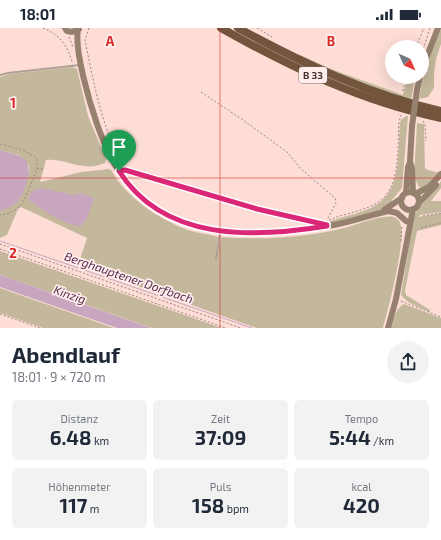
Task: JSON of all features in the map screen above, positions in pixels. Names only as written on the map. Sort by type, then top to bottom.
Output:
[{"type":"highway","name":"B 33","points":[[221,28],[280,60],[342,87],[372,98],[441,118]]},
{"type":"highway","name":"B 33","points":[[238,28],[269,45],[335,76],[392,97],[441,111]]},
{"type":"street","points":[[429,51],[438,28]]},
{"type":"street","points":[[79,29],[68,32],[76,48],[98,127],[114,163],[125,180],[145,201],[163,212],[186,223],[220,231],[240,233],[286,232],[329,226],[405,208],[413,209]]},
{"type":"street","points":[[76,48],[79,29]]},
{"type":"street","points":[[407,237],[405,208],[402,203],[410,162],[412,126],[418,84]]},
{"type":"street","points":[[410,162],[412,168],[414,193],[418,198],[419,203]]},
{"type":"street","points":[[379,213],[404,196],[425,189],[441,174]]},
{"type":"street","points":[[388,328],[396,299],[413,209],[430,192],[441,178]]},
{"type":"street","points":[[412,183],[419,189],[425,189]]},
{"type":"street","points":[[389,211],[397,213],[406,221]]},
{"type":"lane","points":[[0,75],[81,65]]},
{"type":"lane","points":[[216,259],[220,231]]},
{"type":"path","points":[[43,28],[49,30],[59,38],[69,52],[74,66]]},
{"type":"path","points":[[89,28],[86,40],[102,119],[110,141],[125,170],[257,209],[318,223]]},
{"type":"path","points":[[257,28],[272,37]]},
{"type":"path","points":[[419,40],[424,28]]},
{"type":"path","points":[[426,40],[430,28]]},
{"type":"path","points":[[68,32],[76,48]]},
{"type":"path","points":[[403,91],[404,84]]},
{"type":"path","points":[[201,92],[244,120],[287,152],[301,169],[335,198],[336,203],[326,223],[330,220],[373,205],[380,201],[390,191],[394,177],[399,122],[402,114]]},
{"type":"path","points":[[423,120],[425,124],[426,141]]},
{"type":"path","points":[[0,144],[16,148],[34,156],[37,159],[37,168],[22,203],[19,207],[7,214],[0,215]]},
{"type":"path","points":[[37,168],[45,169]]},
{"type":"path","points":[[423,216],[441,212]]},
{"type":"path","points":[[421,228],[441,223]]},
{"type":"path","points":[[0,244],[241,328]]},
{"type":"path","points":[[0,249],[226,328]]},
{"type":"path","points":[[396,299],[441,317]]},
{"type":"path","points":[[0,314],[40,328]]},
{"type":"shaded area","points":[[441,29],[441,44],[436,59],[434,73],[434,88],[428,97],[419,99],[422,84],[429,84],[429,57]]},
{"type":"shaded area","points":[[300,55],[331,69],[403,95],[406,84],[414,84],[411,101],[362,84],[299,58]]},
{"type":"shaded area","points":[[72,67],[77,69],[88,116],[106,159],[105,163],[97,166],[81,166],[60,161],[46,160],[40,182],[81,172],[109,169],[135,199],[165,220],[188,230],[218,237],[216,252],[218,251],[221,237],[266,238],[296,236],[346,228],[382,217],[395,217],[400,223],[401,243],[396,274],[383,328],[257,328],[78,265],[87,238],[21,207],[18,209],[7,235],[0,238],[0,211],[11,204],[20,193],[27,179],[29,166],[18,155],[0,150],[0,77],[10,74]]},
{"type":"shaded area","points":[[406,116],[408,116],[402,188],[392,200],[393,203],[375,212],[331,224],[329,223],[330,221],[371,208],[385,198],[395,179],[400,123]]},
{"type":"shaded area","points":[[417,123],[424,124],[425,168],[440,173],[432,182],[422,188],[419,187],[414,177]]},
{"type":"shaded area","points":[[0,150],[18,155],[24,159],[29,170],[27,182],[20,199],[7,209],[0,211]]},
{"type":"shaded area","points":[[441,181],[441,188],[431,201],[441,201],[441,212],[420,215],[419,217],[441,213],[441,225],[417,231],[405,290],[406,295],[430,310],[430,312],[410,303],[401,295],[414,215]]},
{"type":"shaded area","points":[[41,188],[74,195],[81,193],[94,198],[87,218],[81,226],[61,220],[46,212],[28,199],[32,191]]},
{"type":"shaded area","points":[[0,251],[222,328],[152,328],[0,275]]},
{"type":"shaded area","points":[[0,275],[151,328],[117,328],[0,287]]},
{"type":"shaded area","points":[[0,288],[114,328],[43,328],[0,313]]},
{"type":"shaded area","points":[[404,304],[441,318],[441,328],[391,328],[397,311]]},
{"type":"waterway","name":"Berghauptener Dorfbach","points":[[0,241],[252,328]]},
{"type":"route","points":[[125,170],[206,195],[292,218],[313,221],[327,226],[286,232],[240,233],[220,231],[186,223],[150,205],[130,185],[119,171],[125,170]]},
{"type":"water label","name":"Kinzig","points":[[70,294]]}]
